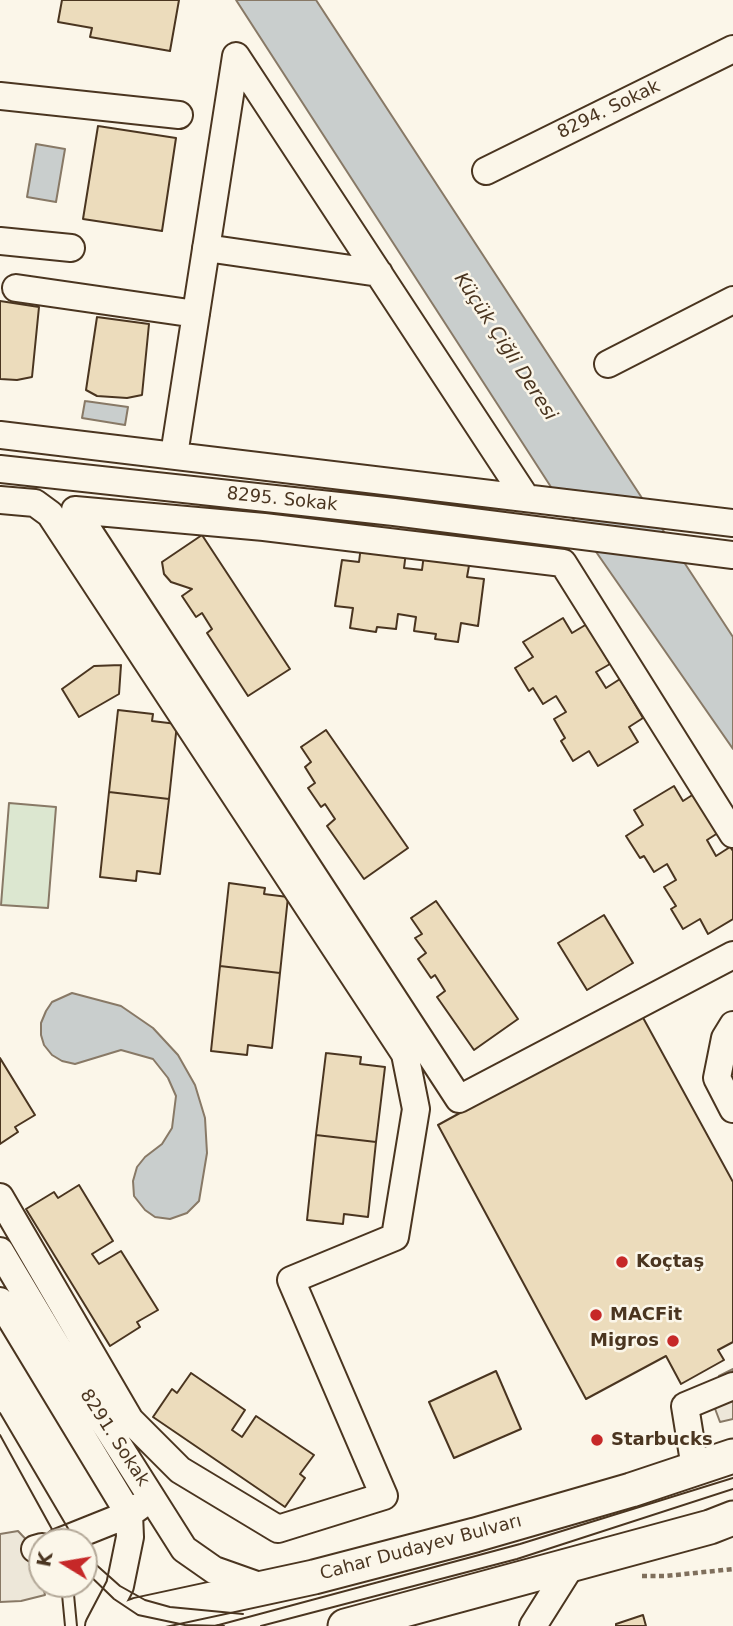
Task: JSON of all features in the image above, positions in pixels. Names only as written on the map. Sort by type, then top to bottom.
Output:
[{"type":"main road","name":"Cahar Dudayev Bulvarı","points":[[106,1626],[138,1615],[314,1577],[475,1535],[631,1490],[733,1456]]},
{"type":"main road","points":[[345,1626],[710,1527],[733,1518]]},
{"type":"street","name":"8294. Sokak","points":[[486,171],[733,49]]},
{"type":"street","points":[[174,456],[236,55],[379,273],[535,499]]},
{"type":"street","points":[[0,96],[179,115]]},
{"type":"street","points":[[0,241],[71,248]]},
{"type":"street","points":[[206,248],[379,273]]},
{"type":"street","points":[[16,288],[196,314]]},
{"type":"street","points":[[608,364],[733,300]]},
{"type":"street","name":"8295. Sokak","points":[[0,435],[733,523]]},
{"type":"street","name":"8295. Sokak","points":[[0,469],[289,500],[733,555]]},
{"type":"street","points":[[247,496],[264,527]]},
{"type":"street","points":[[0,500],[35,503],[50,514],[405,1054],[416,1109],[395,1237],[291,1280],[384,1496],[278,1529],[180,1470],[130,1420],[0,1197]]},
{"type":"street","points":[[264,527],[289,500]]},
{"type":"street","points":[[733,834],[563,563],[264,527],[75,510],[458,1099],[733,955]]},
{"type":"street","points":[[733,1025],[725,1038],[717,1078],[733,1109]]},
{"type":"street","name":"8291. Sokak","points":[[0,1251],[74,1375],[184,1549],[214,1570],[262,1587]]},
{"type":"street","name":"8291. Sokak","points":[[0,1301],[129,1514],[130,1537],[120,1586],[99,1626]]},
{"type":"street","points":[[695,1468],[685,1406],[733,1386]]},
{"type":"street","points":[[92,1528],[129,1514],[152,1497],[180,1470]]},
{"type":"street","points":[[533,1626],[572,1564]]},
{"type":"path","points":[[639,1576],[733,1569]]},
{"type":"green space","points":[[9,803],[56,807],[48,908],[1,905]]},
{"type":"shaded area","points":[[733,1369],[733,1419],[720,1422],[708,1390],[722,1382],[719,1376]]},
{"type":"shaded area","points":[[18,1531],[28,1542],[28,1598],[33,1598],[0,1602],[0,1534]]},
{"type":"water","name":"Küçük Çiğli Deresi","points":[[236,0],[316,0],[733,637],[733,749],[551,487]]},
{"type":"water","points":[[36,144],[65,149],[56,202],[27,197]]},
{"type":"water","points":[[85,401],[128,407],[125,425],[82,418]]},
{"type":"water","points":[[72,993],[121,1006],[153,1028],[178,1055],[195,1085],[205,1118],[207,1153],[199,1201],[187,1213],[170,1219],[155,1217],[145,1210],[134,1196],[133,1181],[137,1167],[162,1144],[172,1128],[176,1096],[168,1078],[153,1059],[121,1050],[75,1064],[52,1055],[44,1045],[41,1023],[46,1011],[52,1002]]},
{"type":"building","points":[[62,0],[179,0],[170,51],[90,37],[92,28],[58,22]]},
{"type":"building","points":[[98,126],[176,138],[162,231],[83,219]]},
{"type":"building","points":[[0,301],[39,307],[32,377],[0,379]]},
{"type":"building","points":[[97,317],[149,324],[142,395],[127,398],[97,396],[86,390]]},
{"type":"building","points":[[202,535],[290,669],[248,696],[207,633],[212,629],[202,613],[196,617],[182,596],[192,589],[171,582],[164,574],[162,562]]},
{"type":"building","points":[[361,546],[406,552],[404,568],[422,570],[424,554],[470,560],[467,577],[484,579],[478,626],[461,623],[458,642],[435,639],[436,634],[414,631],[416,617],[398,614],[396,629],[377,627],[376,632],[350,628],[353,608],[335,606],[342,560],[359,562]]},
{"type":"building","points":[[563,618],[572,633],[587,624],[610,664],[596,672],[606,688],[620,679],[643,718],[629,727],[638,742],[598,766],[589,751],[573,761],[561,741],[565,738],[554,719],[566,712],[556,696],[543,704],[533,688],[529,691],[515,668],[533,657],[523,642]]},
{"type":"building","points":[[121,665],[119,694],[79,717],[62,689],[94,666]]},
{"type":"building","points":[[118,710],[153,714],[152,721],[177,724],[169,799],[109,792]]},
{"type":"building","points":[[326,730],[408,848],[364,879],[327,826],[335,819],[325,804],[321,807],[308,788],[315,783],[305,767],[311,762],[301,747]]},
{"type":"building","points":[[674,786],[683,801],[697,792],[721,831],[707,840],[716,856],[730,847],[733,851],[733,919],[708,934],[700,919],[683,929],[671,909],[676,906],[664,887],[676,880],[667,864],[654,872],[644,856],[640,858],[626,836],[643,825],[634,810]]},
{"type":"building","points":[[109,792],[169,799],[160,874],[137,871],[136,881],[100,877]]},
{"type":"building","points":[[229,883],[265,888],[264,894],[288,897],[280,973],[220,966]]},
{"type":"building","points":[[436,901],[518,1019],[474,1050],[437,997],[445,991],[435,975],[431,978],[418,959],[426,953],[415,938],[422,934],[411,918]]},
{"type":"building","points":[[604,915],[633,963],[587,990],[558,943]]},
{"type":"building","points":[[220,966],[280,973],[272,1048],[248,1045],[247,1055],[211,1051]]},
{"type":"building","name":"Koçtaş","points":[[641,1014],[733,1182],[733,1342],[718,1350],[724,1360],[681,1384],[666,1356],[586,1399],[438,1125]]},
{"type":"building","points":[[326,1053],[361,1057],[360,1064],[385,1067],[376,1142],[316,1135]]},
{"type":"building","points":[[0,1058],[35,1115],[15,1127],[18,1132],[0,1144]]},
{"type":"building","points":[[316,1135],[376,1142],[368,1217],[344,1214],[343,1224],[307,1220]]},
{"type":"building","points":[[79,1185],[113,1241],[92,1254],[99,1264],[121,1251],[158,1310],[137,1322],[140,1327],[110,1346],[26,1209],[54,1192],[58,1198]]},
{"type":"building","points":[[496,1371],[521,1429],[454,1458],[429,1402]]},
{"type":"building","points":[[191,1373],[245,1410],[232,1430],[242,1437],[256,1416],[314,1455],[300,1474],[305,1478],[285,1507],[153,1417],[172,1389],[177,1393]]},
{"type":"building","points":[[643,1615],[646,1626],[616,1626],[616,1624]]},
{"type":"tram line","points":[[0,1413],[68,1528]]},
{"type":"tram line","points":[[0,1435],[51,1528]]},
{"type":"tram line","points":[[215,1626],[520,1544],[733,1478]]},
{"type":"tram line","points":[[261,1626],[517,1559],[733,1489]]},
{"type":"tram line","points":[[98,1566],[120,1586],[145,1600],[170,1607],[243,1614]]},
{"type":"tram line","points":[[98,1584],[114,1599],[138,1615],[185,1625],[224,1626]]},
{"type":"tram line","points":[[62,1598],[65,1626]]},
{"type":"tram line","points":[[74,1598],[77,1626]]},
{"type":"place","name":"Koçtaş","points":[[622,1262]]},
{"type":"place","name":"MACFit","points":[[596,1315]]},
{"type":"place","name":"Migros","points":[[673,1341]]},
{"type":"place","name":"Starbucks","points":[[597,1440]]}]
